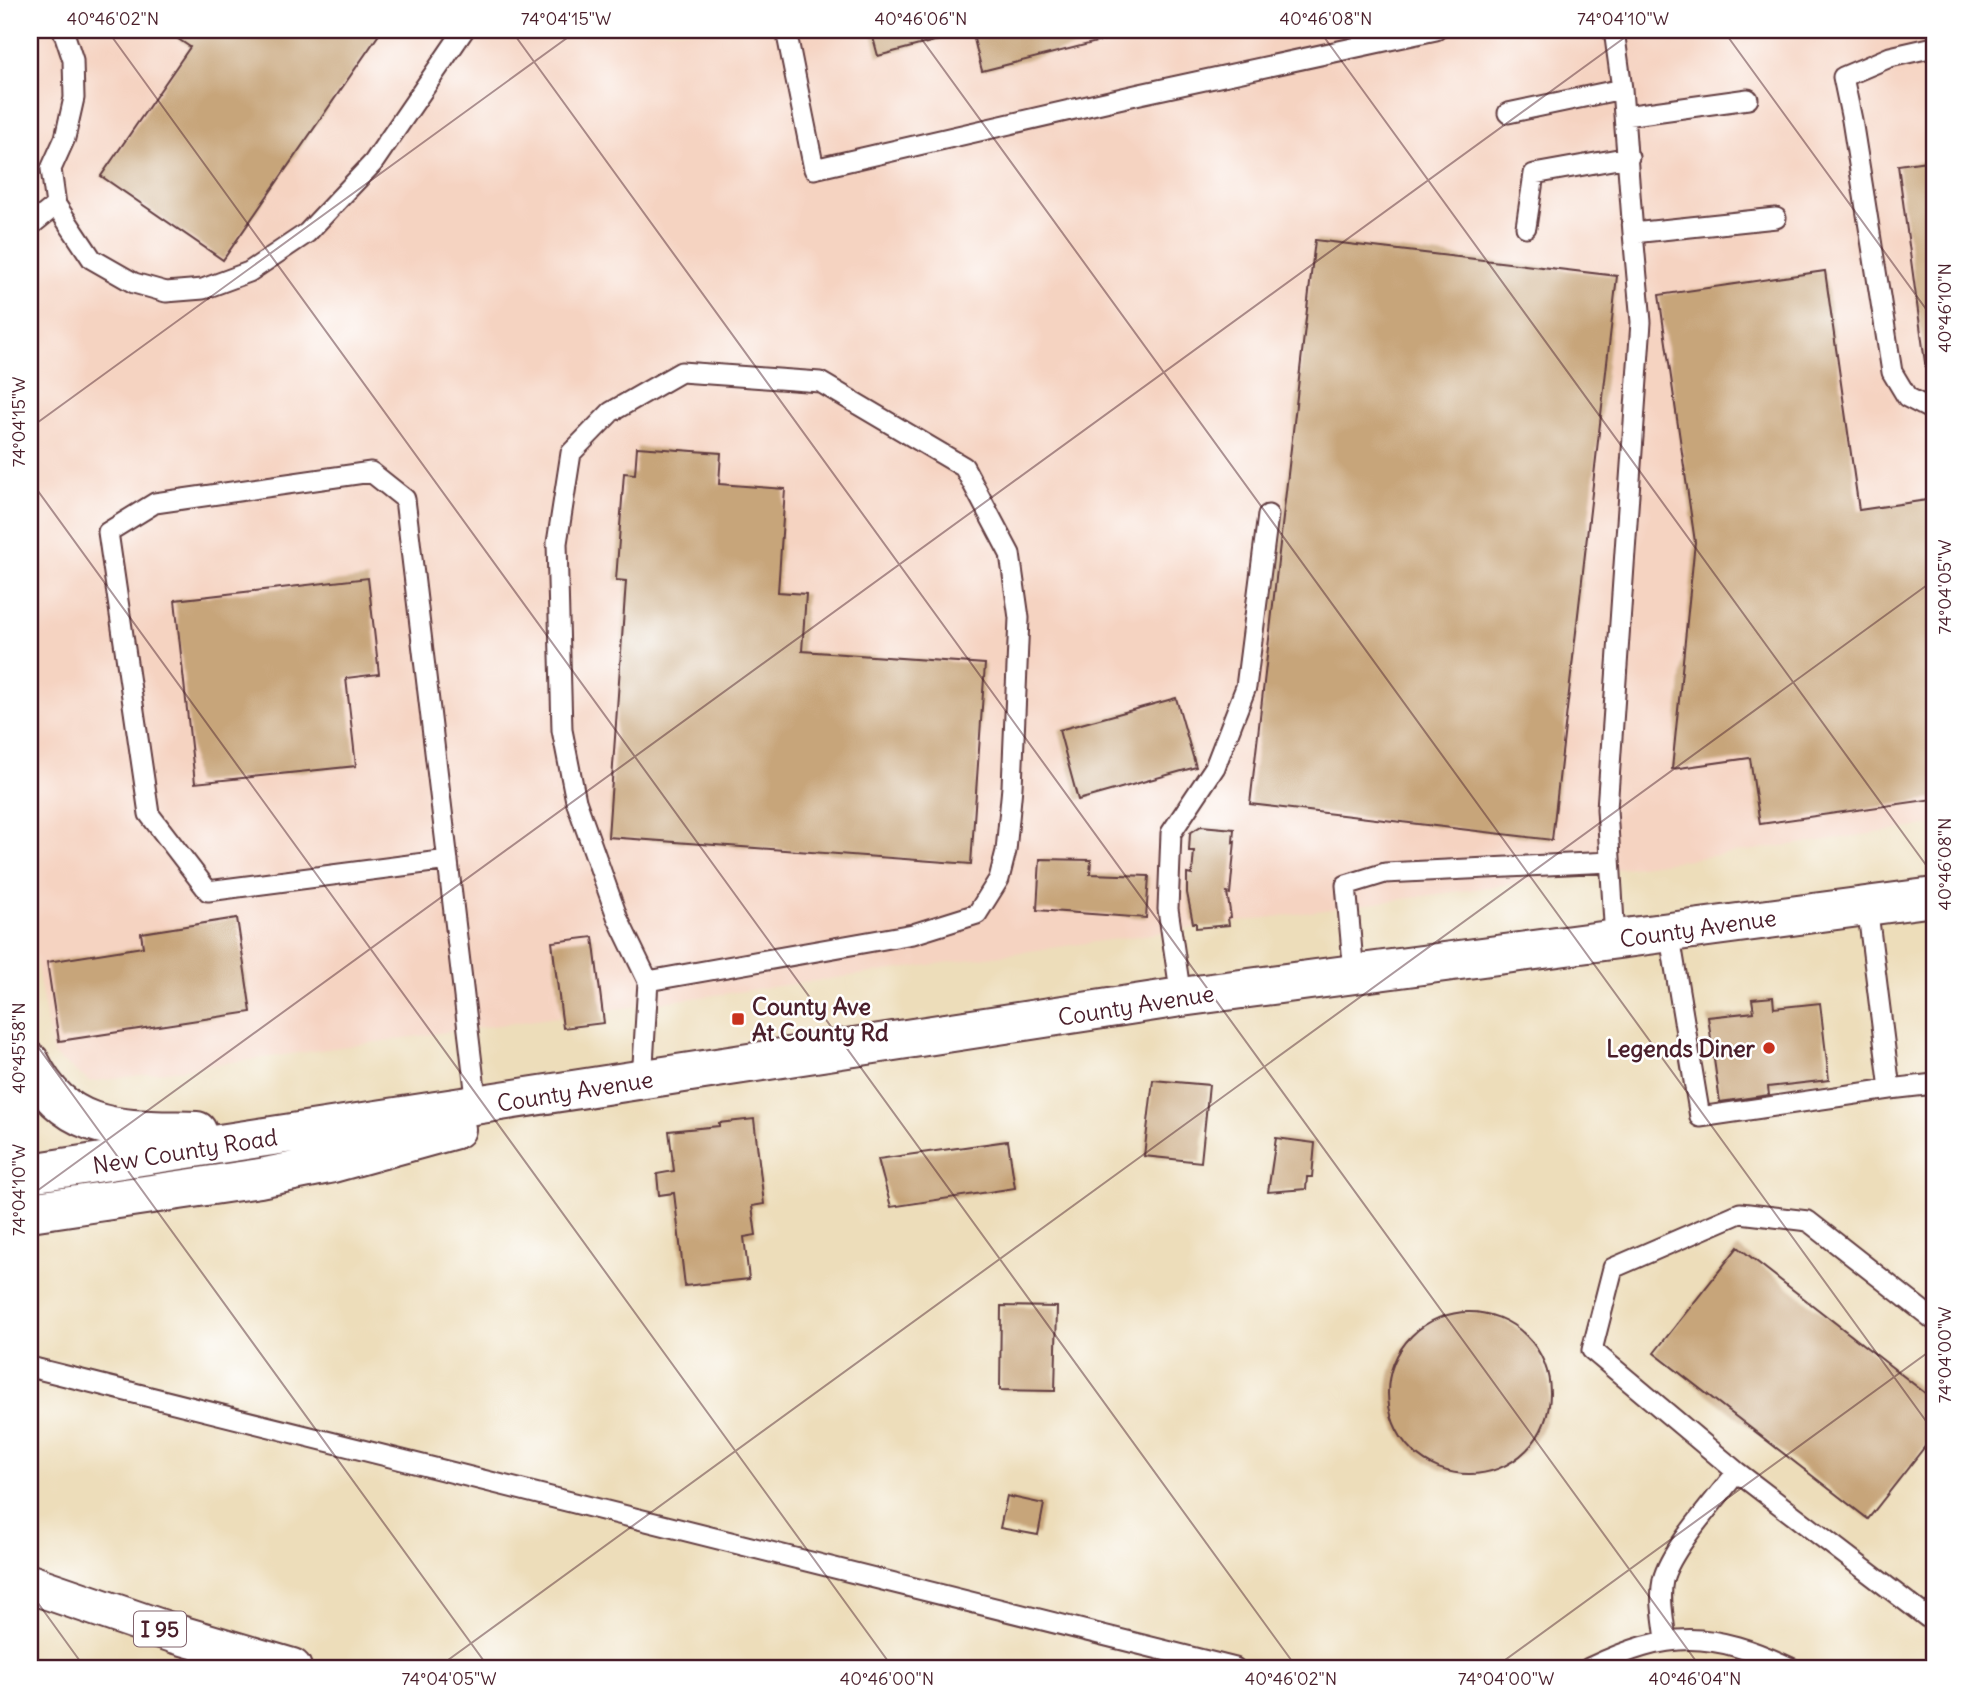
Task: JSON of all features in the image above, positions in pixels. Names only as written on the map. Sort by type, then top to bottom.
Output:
[{"type":"main road","name":"County Avenue","points":[[340,1127],[1181,997],[1934,897]]},
{"type":"main road","points":[[30,1062],[49,1093],[60,1105],[86,1120],[104,1126],[206,1131],[340,1127]]},
{"type":"main road","points":[[30,1212],[260,1178],[329,1164],[410,1143],[576,1091]]},
{"type":"main road","name":"New County Road","points":[[30,1173],[340,1127]]},
{"type":"main road","name":"I 95","points":[[30,1584],[173,1633],[292,1668]]},
{"type":"lane","points":[[63,30],[74,60],[75,98],[65,138],[51,169],[56,205],[92,259],[134,284],[166,292],[204,289],[249,272],[307,233],[373,163],[464,30]]},
{"type":"lane","points":[[786,30],[814,169],[1436,30]]},
{"type":"lane","points":[[1614,30],[1629,158],[1641,322],[1607,809],[1615,939]]},
{"type":"lane","points":[[1934,47],[1890,57],[1843,77],[1892,372],[1907,397],[1934,411]]},
{"type":"lane","points":[[1508,113],[1622,89]]},
{"type":"lane","points":[[1625,116],[1748,99]]},
{"type":"lane","points":[[1526,228],[1534,174],[1629,158]]},
{"type":"lane","points":[[30,226],[56,205]]},
{"type":"lane","points":[[1633,233],[1776,218]]},
{"type":"lane","points":[[642,1081],[648,981],[618,919],[576,801],[562,730],[557,543],[571,453],[611,412],[681,372],[820,382],[964,467],[1010,554],[1019,618],[1012,787],[1006,850],[999,879],[977,914],[913,934],[648,981]]},
{"type":"lane","points":[[448,860],[208,891],[149,814],[108,532],[155,503],[372,472],[405,499],[448,860],[477,1106]]},
{"type":"lane","points":[[1181,997],[1168,909],[1171,833],[1215,767],[1246,687],[1268,515]]},
{"type":"lane","points":[[1354,974],[1346,885],[1385,873],[1610,862]]},
{"type":"lane","points":[[1867,905],[1891,1089]]},
{"type":"lane","points":[[1669,931],[1700,1118],[1934,1084]]},
{"type":"lane","points":[[1934,1321],[1808,1221],[1740,1213],[1613,1268],[1592,1350],[1737,1472],[1928,1618],[1934,1609]]},
{"type":"lane","points":[[30,1367],[1235,1668]]},
{"type":"lane","points":[[1666,1640],[1662,1593],[1663,1580],[1670,1561],[1737,1472]]},
{"type":"lane","points":[[1589,1668],[1625,1652],[1666,1640],[1703,1639],[1759,1653],[1791,1668]]},
{"type":"shaded area","points":[[30,30],[1934,30],[1934,825],[90,1082],[53,1055],[30,929]]},
{"type":"building","points":[[165,30],[382,30],[223,260],[101,176],[190,47]]},
{"type":"building","points":[[871,30],[1140,31],[982,71],[972,31],[878,56]]},
{"type":"building","points":[[1934,160],[1934,399],[1930,399],[1898,165]]},
{"type":"building","points":[[1315,240],[1617,276],[1552,840],[1250,804]]},
{"type":"building","points":[[1825,271],[1859,510],[1934,499],[1934,799],[1760,824],[1750,758],[1672,769],[1695,542],[1659,295]]},
{"type":"building","points":[[637,447],[721,453],[719,484],[785,489],[778,592],[806,594],[802,651],[985,664],[971,864],[608,837],[626,581],[616,580],[624,473],[635,474]]},
{"type":"building","points":[[368,578],[379,674],[346,678],[356,766],[195,783],[175,600]]},
{"type":"building","points":[[1176,698],[1196,767],[1078,800],[1059,730]]},
{"type":"building","points":[[1201,826],[1234,829],[1230,894],[1227,893],[1231,917],[1228,918],[1229,925],[1196,928],[1196,923],[1193,923],[1187,893],[1187,874],[1192,875],[1194,851],[1189,851],[1190,833]]},
{"type":"building","points":[[1040,859],[1091,860],[1090,874],[1149,876],[1146,918],[1037,910]]},
{"type":"building","points":[[237,918],[251,1012],[59,1041],[47,962],[143,947],[141,933]]},
{"type":"building","points":[[593,937],[604,1023],[563,1028],[552,942]]},
{"type":"building","name":"Legends Diner","points":[[1773,997],[1774,1008],[1820,1003],[1829,1080],[1768,1087],[1769,1095],[1720,1102],[1708,1017],[1754,1012],[1752,999]]},
{"type":"building","points":[[1153,1080],[1209,1085],[1201,1162],[1144,1156]]},
{"type":"building","points":[[754,1119],[764,1204],[752,1206],[756,1235],[744,1237],[749,1279],[685,1286],[674,1193],[659,1195],[657,1174],[674,1171],[669,1131]]},
{"type":"building","points":[[1276,1138],[1315,1143],[1312,1177],[1307,1177],[1306,1189],[1268,1192]]},
{"type":"building","points":[[1008,1141],[1015,1188],[891,1207],[878,1159]]},
{"type":"building","points":[[1738,1247],[1934,1400],[1934,1435],[1868,1519],[1654,1353]]},
{"type":"building","points":[[1001,1306],[1057,1307],[1055,1391],[1000,1390]]},
{"type":"building","points":[[1469,1312],[1500,1318],[1526,1336],[1544,1362],[1550,1393],[1544,1424],[1526,1450],[1500,1468],[1469,1474],[1438,1468],[1412,1450],[1394,1424],[1388,1393],[1394,1362],[1412,1336],[1438,1318]]},
{"type":"building","points":[[1007,1496],[1044,1504],[1038,1535],[1000,1528]]},
{"type":"place","name":"County Ave At County Rd","points":[[738,1019]]},
{"type":"place","name":"Legends Diner","points":[[1769,1048]]}]
